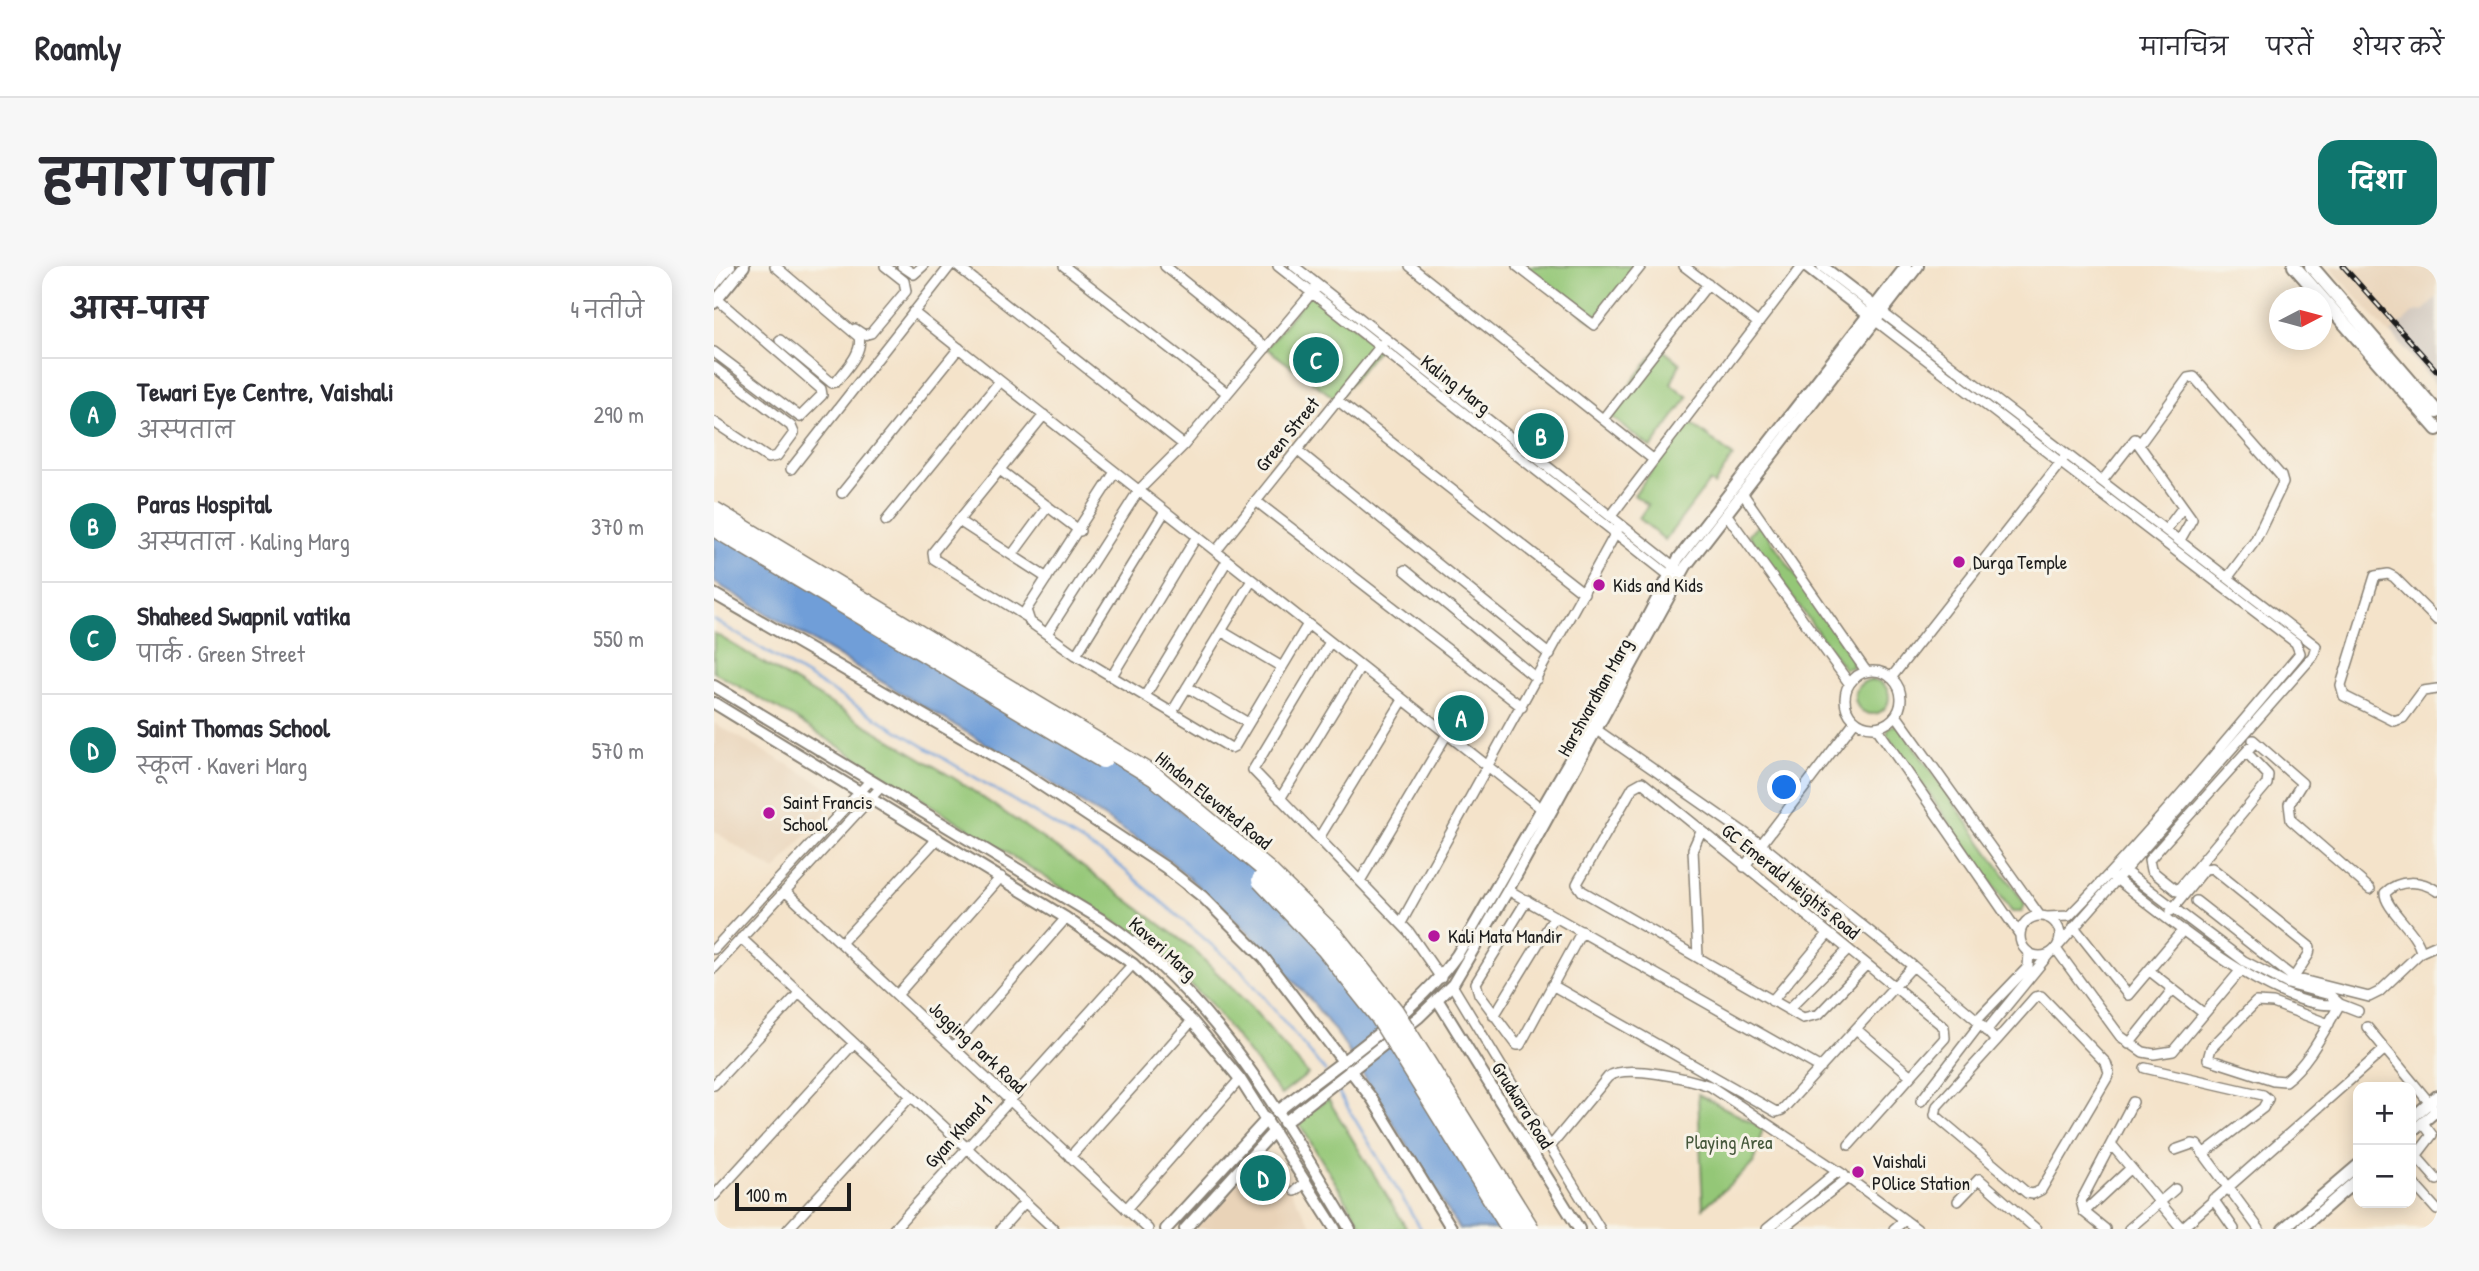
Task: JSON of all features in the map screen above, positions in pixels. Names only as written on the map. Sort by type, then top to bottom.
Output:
[{"type":"highway","name":"Hindon Elevated Road","points":[[714,512],[1155,776],[1267,870],[1335,937],[1394,1011],[1530,1229]]},
{"type":"highway","name":"Hindon Elevated Road","points":[[714,527],[1148,786],[1261,880],[1325,948],[1379,1016],[1511,1229]]},
{"type":"main road","points":[[2294,266],[2437,429]]},
{"type":"main road","points":[[2311,266],[2437,412]]},
{"type":"street","points":[[714,285],[730,266]]},
{"type":"street","points":[[714,352],[800,417],[821,398],[821,389],[715,301],[744,266]]},
{"type":"street","points":[[777,266],[864,335],[871,333],[906,291],[904,281],[885,266]]},
{"type":"street","points":[[777,266],[859,337],[860,343],[859,350],[836,382],[832,383],[780,340]]},
{"type":"street","points":[[902,266],[914,274],[923,266]]},
{"type":"street","points":[[791,469],[950,266]]},
{"type":"street","points":[[957,266],[1184,445]]},
{"type":"street","points":[[1064,266],[1227,393]]},
{"type":"street","points":[[1165,266],[1266,348]]},
{"type":"street","name":"Kaling Marg","points":[[1278,266],[1315,288]]},
{"type":"street","name":"Kaling Marg","points":[[1294,266],[1315,288],[1383,343],[1676,574]]},
{"type":"street","points":[[1410,266],[1654,460]]},
{"type":"street","points":[[1517,266],[1594,325],[1641,266]]},
{"type":"street","points":[[1684,266],[1758,323]]},
{"type":"street","points":[[1611,516],[1804,266],[1875,314],[2235,589],[2313,642],[2316,649],[2121,868],[2069,916],[2043,916],[2027,920],[2020,935]]},
{"type":"street","points":[[1822,266],[1875,314]]},
{"type":"street","name":"Harshvardhan Marg","points":[[1676,574],[1743,494],[1875,314],[1906,266]]},
{"type":"street","name":"Harshvardhan Marg","points":[[1284,1123],[1419,1017],[1451,985],[1508,891],[1676,574],[1720,505],[1875,314],[1919,266]]},
{"type":"street","points":[[1603,419],[1707,284]]},
{"type":"street","points":[[1048,632],[1139,490],[1184,445],[1315,288]]},
{"type":"street","points":[[913,312],[1542,809]]},
{"type":"street","name":"Kaling Marg","points":[[1383,343],[1611,516],[1618,529]]},
{"type":"street","name":"Green Street","points":[[1216,551],[1383,343]]},
{"type":"street","points":[[842,493],[959,348]]},
{"type":"street","points":[[714,367],[790,426],[794,433],[777,456],[768,458],[714,422]]},
{"type":"street","points":[[2180,540],[2192,522],[2138,445],[2188,378],[2194,377],[2281,476],[2283,483],[2255,541],[2228,577]]},
{"type":"street","points":[[886,521],[1000,381]]},
{"type":"street","points":[[1338,400],[1584,593]]},
{"type":"street","points":[[1044,415],[933,552],[934,559],[1027,617],[1076,655],[1231,748],[1308,624]]},
{"type":"street","points":[[2102,481],[2135,439]]},
{"type":"street","points":[[1297,450],[1550,656]]},
{"type":"street","points":[[2064,458],[2102,481],[2228,577],[2235,589],[2296,643],[2300,653],[2241,731]]},
{"type":"street","points":[[1891,677],[2064,458]]},
{"type":"street","points":[[1000,470],[1080,531]]},
{"type":"street","points":[[1027,617],[1026,610],[1080,531],[1115,472]]},
{"type":"street","points":[[1736,484],[1866,671]]},
{"type":"street","points":[[1256,501],[1522,707]]},
{"type":"street","points":[[1720,505],[1849,683]]},
{"type":"street","points":[[1012,555],[1048,506]]},
{"type":"street","points":[[2166,530],[2183,507]]},
{"type":"street","points":[[1076,655],[1165,511]]},
{"type":"street","points":[[959,521],[1047,578]]},
{"type":"street","points":[[1401,923],[1489,768],[1618,529]]},
{"type":"street","points":[[1112,677],[1197,536]]},
{"type":"street","points":[[1145,696],[1227,561]]},
{"type":"street","points":[[1405,570],[1537,679]]},
{"type":"street","points":[[2437,620],[2395,578],[2388,574],[2375,576],[2341,685],[2344,696],[2394,721],[2403,718],[2423,691],[2437,689]]},
{"type":"street","points":[[1171,712],[1252,580]]},
{"type":"street","points":[[714,594],[1020,771],[1165,867],[1203,897],[1264,958],[1340,1060]]},
{"type":"street","points":[[1221,631],[1282,667]]},
{"type":"street","points":[[1331,642],[1254,767],[1254,773],[1401,923],[1441,978]]},
{"type":"street","points":[[1280,799],[1361,666]]},
{"type":"street","points":[[1876,727],[1896,715],[1901,695],[1891,677],[1877,670],[1866,671],[1849,683],[1845,705],[1856,721],[1876,727],[2020,935],[2029,953],[2028,967],[1921,1101]]},
{"type":"street","name":"Kaveri Marg","points":[[714,686],[1102,920],[1145,950],[1205,1013],[1249,1069],[1350,1229]]},
{"type":"street","points":[[1187,687],[1248,723]]},
{"type":"street","points":[[1319,838],[1404,700]]},
{"type":"street","name":"Kaveri Marg","points":[[714,703],[1001,877],[1133,964],[1192,1021],[1240,1079],[1335,1229]]},
{"type":"street","points":[[1896,715],[2043,916],[2059,928],[2055,949],[2107,1020],[2129,1044],[2143,1052],[2168,1054],[2241,970]]},
{"type":"street","points":[[1744,867],[1856,721]]},
{"type":"street","points":[[1593,727],[1762,845],[1913,966],[1996,1041]]},
{"type":"street","name":"Harshvardhan Marg","points":[[1277,1112],[1410,1007],[1441,978],[1457,956],[1593,727]]},
{"type":"street","points":[[2241,731],[2302,783],[2289,804],[2291,821],[2370,889]]},
{"type":"street","points":[[1360,881],[1447,734]]},
{"type":"street","points":[[2246,752],[2268,775],[2267,784],[2177,891],[2151,870],[2149,860],[2246,752],[2255,742]]},
{"type":"street","points":[[714,949],[870,781]]},
{"type":"street","points":[[1702,831],[1646,784],[1636,783],[1577,884],[1582,891],[1803,1018],[1814,1017],[1866,964]]},
{"type":"street","points":[[716,961],[741,938],[881,788]]},
{"type":"street","name":"GC Emerald Heights Road","points":[[1698,957],[1693,849],[1702,831],[1947,1031],[1945,1038],[1849,1145]]},
{"type":"street","points":[[841,943],[938,838]]},
{"type":"street","points":[[2121,868],[2244,961],[2329,1006],[2340,1004],[2358,1011]]},
{"type":"street","points":[[2166,917],[2205,869],[2212,868],[2309,947],[2309,954],[2289,985]]},
{"type":"street","points":[[2113,876],[2241,970],[2289,985],[2373,996],[2421,952],[2437,945]]},
{"type":"street","points":[[1981,1025],[2055,949],[2113,876]]},
{"type":"street","points":[[897,995],[1001,877]]},
{"type":"street","points":[[2421,952],[2403,919],[2386,902],[2385,893],[2402,882],[2426,885],[2437,891]]},
{"type":"street","name":"Jogging Park Road","points":[[785,891],[1147,1229]]},
{"type":"street","points":[[1508,891],[1821,1068]]},
{"type":"street","points":[[1527,900],[1476,983],[1479,995],[1514,1043],[1520,1045],[1582,931]]},
{"type":"street","points":[[2196,901],[2289,985]]},
{"type":"street","points":[[1494,1016],[1555,916]]},
{"type":"street","points":[[953,1047],[1066,918]]},
{"type":"street","points":[[2074,927],[2125,995],[2131,995],[2183,930]]},
{"type":"street","points":[[1772,1000],[1828,934]]},
{"type":"street","points":[[741,938],[1054,1229]]},
{"type":"street","points":[[2029,953],[2055,949]]},
{"type":"street","points":[[1788,1010],[1848,950]]},
{"type":"street","name":"Gyan Khand 1","points":[[894,1229],[1133,964]]},
{"type":"street","points":[[1552,985],[1773,1112],[1782,1110],[1913,966]]},
{"type":"street","points":[[2151,972],[2202,1012]]},
{"type":"street","points":[[1451,985],[1600,1229]]},
{"type":"street","points":[[2129,1044],[2173,989]]},
{"type":"street","points":[[714,1085],[800,992]]},
{"type":"street","points":[[2041,996],[2109,1067],[2107,1078],[2041,1190],[2033,1194],[1936,1115],[1937,1106],[1996,1041],[2035,997],[2041,996]]},
{"type":"street","name":"Grudwara Road","points":[[1437,999],[1579,1229]]},
{"type":"street","points":[[2329,1024],[2273,1003],[2256,1002],[2211,1048],[2208,1059],[2273,1080],[2286,1081],[2298,1070],[2329,1024],[2340,1004]]},
{"type":"street","points":[[1070,1157],[1192,1021]]},
{"type":"street","points":[[2367,1027],[2435,1105]]},
{"type":"street","points":[[1856,1029],[1911,1076]]},
{"type":"street","points":[[714,1196],[854,1043]]},
{"type":"street","points":[[2111,1144],[2182,1229],[2225,1187],[2385,1049]]},
{"type":"street","points":[[2145,1068],[2263,1095],[2268,1100],[2263,1108],[2203,1154]]},
{"type":"street","points":[[1349,1071],[1374,1100],[1452,1229]]},
{"type":"street","points":[[1550,1147],[1608,1077],[1619,1071],[1685,1079],[1710,1086],[1841,1173],[1767,1229]]},
{"type":"street","points":[[1126,1209],[1240,1079]]},
{"type":"street","points":[[788,1229],[911,1096]]},
{"type":"street","points":[[2105,1229],[2084,1212],[2081,1201],[2133,1102]]},
{"type":"street","points":[[2416,1116],[2435,1105]]},
{"type":"street","points":[[2416,1129],[2435,1105]]},
{"type":"street","points":[[1166,1229],[1267,1119]]},
{"type":"street","points":[[2423,1123],[2432,1135],[2416,1156],[2437,1180]]},
{"type":"street","points":[[1185,1229],[1274,1130]]},
{"type":"street","points":[[2175,1150],[2195,1144],[2259,1229]]},
{"type":"street","points":[[2084,1212],[2131,1168]]},
{"type":"street","points":[[2283,1229],[2353,1169]]},
{"type":"street","points":[[1782,1229],[1848,1178],[1917,1229]]},
{"type":"street","points":[[1958,1201],[1979,1179],[2036,1229]]},
{"type":"street","points":[[1295,1191],[1306,1182]]},
{"type":"street","points":[[2301,1229],[2353,1183]]},
{"type":"street","points":[[2416,1187],[2437,1210]]},
{"type":"street","points":[[2129,1229],[2175,1189]]},
{"type":"street","points":[[2213,1199],[2234,1229]]},
{"type":"street","points":[[1001,1229],[1025,1202]]},
{"type":"street","points":[[1894,1229],[1905,1220]]},
{"type":"shaded area","points":[[2329,266],[2437,266],[2437,301],[2421,315],[2417,311],[2390,335]]},
{"type":"shaded area","points":[[2437,297],[2437,386],[2391,333],[2414,312],[2424,310]]},
{"type":"shaded area","name":"Saint Francis School","points":[[714,723],[840,794],[775,871],[714,831]]},
{"type":"shaded area","points":[[1267,1152],[1314,1229],[1194,1229]]},
{"type":"green space","points":[[1523,266],[1635,266],[1593,322]]},
{"type":"green space","points":[[1311,292],[1380,347],[1337,400],[1266,348]]},
{"type":"green space","points":[[1659,347],[1680,363],[1671,384],[1688,397],[1651,448],[1608,414]]},
{"type":"green space","points":[[1688,421],[1733,456],[1714,485],[1709,482],[1665,540],[1639,518],[1648,505],[1634,495]]},
{"type":"green space","points":[[1760,524],[1853,658],[1853,667],[1844,669],[1748,534]]},
{"type":"green space","points":[[714,633],[957,780],[1071,858],[1192,948],[1252,1008],[1308,1074],[1281,1095],[1209,1002],[1138,936],[794,718],[714,672]]},
{"type":"green space","points":[[1872,680],[1884,685],[1889,697],[1884,709],[1872,714],[1860,709],[1855,697],[1860,685]]},
{"type":"green space","points":[[1898,724],[2025,904],[2022,912],[2012,912],[1887,734],[1889,727]]},
{"type":"green space","name":"Playing Area","points":[[1698,1094],[1763,1128],[1753,1164],[1703,1208]]},
{"type":"green space","points":[[1328,1099],[1407,1229],[1364,1229],[1297,1120]]},
{"type":"water","points":[[714,524],[1112,756],[1256,871],[1372,993],[1521,1229],[1459,1229],[1341,1039],[1310,999],[1248,932],[1169,860],[1047,780],[714,582]]},
{"type":"waterway","points":[[714,620],[1114,861],[1242,971],[1325,1071]]},
{"type":"waterway","points":[[1336,1088],[1421,1229]]},
{"type":"railway","points":[[2343,266],[2437,371]]},
{"type":"place","name":"Shaheed Swapnil vatika","points":[[1316,360]]},
{"type":"place","name":"Paras Hospital","points":[[1541,436]]},
{"type":"place","name":"Durga Temple","points":[[1959,562]]},
{"type":"place","name":"Kids and Kids","points":[[1599,585]]},
{"type":"place","name":"Tewari Eye Centre, Vaishali","points":[[1461,718]]},
{"type":"place","name":"Saint Francis School","points":[[769,813]]},
{"type":"place","name":"Kali Mata Mandir","points":[[1434,936]]},
{"type":"place","name":"Vaishali POlice Station","points":[[1858,1172]]},
{"type":"place","name":"Saint Thomas School","points":[[1263,1178]]}]
